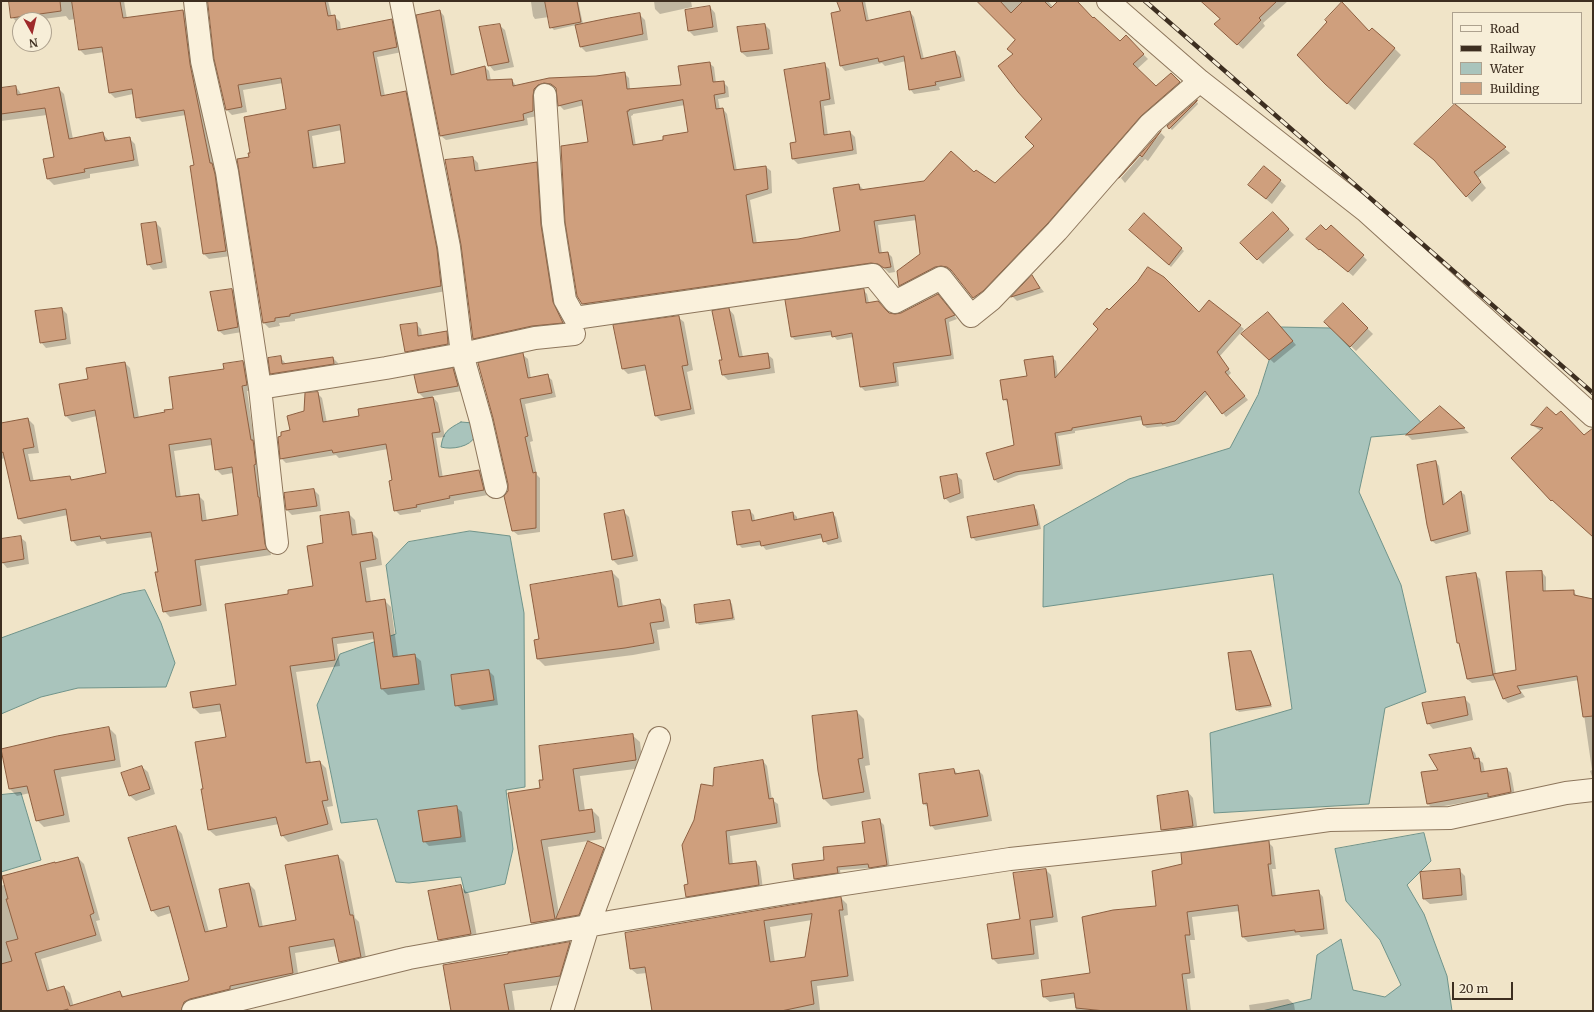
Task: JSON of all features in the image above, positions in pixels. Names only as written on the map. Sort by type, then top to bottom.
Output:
[{"type":"street","points":[[195,1],[202,61],[227,172],[260,388],[277,543]]},
{"type":"street","points":[[401,1],[449,247],[462,354],[481,421],[496,487]]},
{"type":"street","points":[[1108,1],[1200,81],[1366,211],[1593,416]]},
{"type":"street","points":[[545,95],[553,222],[565,300],[575,318],[873,274],[895,302],[941,278],[971,316],[991,300],[1057,231],[1150,124],[1200,81]]},
{"type":"street","points":[[260,388],[386,368],[462,354],[535,338],[574,334]]},
{"type":"street","points":[[562,1011],[588,926],[659,738]]},
{"type":"street","points":[[193,1011],[409,958],[786,893],[1010,859],[1179,841],[1329,820],[1450,818],[1566,793],[1593,790]]},
{"type":"water","points":[[1280,327],[1331,328],[1430,432],[1371,437],[1359,492],[1401,585],[1426,692],[1385,708],[1369,804],[1214,813],[1210,733],[1292,709],[1273,574],[1043,607],[1044,526],[1129,479],[1230,448],[1258,395]]},
{"type":"water","points":[[461,422],[473,423],[475,436],[473,440],[460,447],[441,447],[445,434]]},
{"type":"water","points":[[470,531],[510,536],[524,613],[525,787],[506,790],[513,849],[505,884],[465,893],[461,877],[409,883],[396,882],[377,819],[341,823],[317,705],[340,654],[396,634],[386,565],[408,542]]},
{"type":"water","points":[[145,590],[161,623],[175,663],[166,687],[78,688],[41,697],[1,714],[1,638],[122,594]]},
{"type":"water","points":[[21,793],[41,860],[1,872],[1,795]]},
{"type":"water","points":[[1424,833],[1431,861],[1407,885],[1424,914],[1447,976],[1452,1011],[1262,1011],[1311,999],[1317,955],[1341,939],[1353,990],[1385,997],[1401,985],[1380,940],[1346,901],[1335,849]]},
{"type":"building","points":[[9,1],[60,1],[61,11],[12,12],[11,18]]},
{"type":"building","points":[[72,1],[120,1],[123,18],[183,10],[190,64],[210,163],[212,163],[215,174],[226,251],[203,254],[190,166],[194,165],[184,110],[136,118],[132,89],[109,93],[102,47],[79,50]]},
{"type":"building","points":[[208,1],[325,1],[328,16],[335,15],[337,30],[392,19],[397,47],[373,52],[381,96],[406,91],[437,249],[441,286],[290,314],[290,316],[275,318],[275,321],[263,323],[237,159],[249,157],[248,153],[250,153],[244,117],[286,109],[281,78],[238,85],[242,107],[226,110],[214,59]],"holes":[[[340,125],[345,163],[313,168],[308,131]]]},
{"type":"building","points":[[545,1],[577,1],[581,22],[550,28]]},
{"type":"building","points":[[837,1],[862,1],[866,21],[910,11],[921,59],[955,51],[961,77],[935,82],[936,85],[909,90],[904,56],[879,62],[878,58],[840,66],[831,13],[840,11]]},
{"type":"building","points":[[977,1],[1000,1],[1011,13],[1023,1],[1044,1],[1051,8],[1058,1],[1077,1],[1093,18],[1094,17],[1120,41],[1126,35],[1144,54],[1133,64],[1156,86],[1171,73],[1180,82],[1141,116],[1048,223],[983,291],[973,298],[951,270],[947,267],[941,266],[935,267],[899,286],[897,271],[920,254],[915,215],[874,221],[879,253],[888,252],[891,267],[884,268],[878,264],[871,263],[582,304],[577,296],[565,222],[561,146],[588,142],[582,100],[558,106],[556,88],[551,84],[544,83],[538,85],[534,89],[533,111],[523,114],[524,120],[440,136],[416,15],[440,10],[451,75],[485,66],[487,80],[512,79],[513,86],[549,78],[596,76],[625,72],[627,89],[681,85],[678,66],[710,62],[713,82],[724,81],[725,93],[714,95],[716,109],[723,108],[734,170],[766,166],[768,189],[746,195],[753,243],[798,239],[840,231],[833,188],[859,184],[860,190],[924,181],[951,151],[974,172],[976,170],[995,183],[1034,146],[1025,137],[1042,119],[1018,92],[998,66],[1013,54],[1007,49],[1015,40]],"holes":[[[683,100],[688,132],[663,136],[663,140],[633,145],[627,111]]]},
{"type":"building","points":[[1201,1],[1277,1],[1259,18],[1261,20],[1237,45],[1214,24],[1220,19]]},
{"type":"building","points":[[1342,2],[1369,31],[1372,28],[1395,48],[1347,104],[1297,55],[1327,22],[1325,20]]},
{"type":"building","points":[[710,6],[713,27],[688,31],[685,10]]},
{"type":"building","points":[[640,13],[643,34],[580,47],[575,25]]},
{"type":"building","points":[[500,24],[509,62],[488,66],[479,27]]},
{"type":"building","points":[[765,24],[769,49],[741,52],[737,27]]},
{"type":"building","points":[[825,63],[830,99],[820,101],[824,135],[850,131],[853,150],[792,159],[790,143],[796,142],[784,70]]},
{"type":"building","points":[[16,86],[17,95],[59,87],[69,139],[103,132],[105,141],[130,137],[134,160],[84,169],[85,172],[47,179],[43,159],[54,157],[45,108],[1,114],[1,88]]},
{"type":"building","points":[[1197,101],[1169,129],[1167,126]]},
{"type":"building","points":[[1455,104],[1506,147],[1474,172],[1481,182],[1466,197],[1434,160],[1414,144]]},
{"type":"building","points":[[1161,131],[1142,157],[1140,155],[1119,178]]},
{"type":"building","points":[[473,157],[475,171],[537,162],[541,225],[553,302],[563,323],[532,326],[473,339],[461,245],[445,160]]},
{"type":"building","points":[[1264,166],[1281,180],[1266,199],[1248,185]]},
{"type":"building","points":[[1273,212],[1289,229],[1257,260],[1240,243]]},
{"type":"building","points":[[1144,213],[1182,248],[1169,265],[1129,230]]},
{"type":"building","points":[[156,222],[162,262],[147,265],[141,224]]},
{"type":"building","points":[[1321,225],[1326,230],[1331,225],[1364,255],[1348,272],[1306,239]]},
{"type":"building","points":[[1148,267],[1164,277],[1199,312],[1209,300],[1241,325],[1217,352],[1229,369],[1225,372],[1245,396],[1222,414],[1205,391],[1175,421],[1162,424],[1143,425],[1141,416],[1072,428],[1072,430],[1055,433],[1060,465],[1015,472],[994,480],[986,453],[1014,445],[1007,399],[1003,400],[1000,380],[1027,376],[1024,360],[1053,356],[1055,378],[1098,329],[1093,324],[1107,308],[1109,310],[1137,282]]},
{"type":"building","points":[[1032,275],[1040,288],[1011,297]]},
{"type":"building","points":[[232,289],[238,327],[218,331],[210,292]]},
{"type":"building","points":[[864,289],[866,303],[878,301],[889,313],[895,314],[901,313],[938,294],[955,315],[945,319],[951,355],[893,363],[896,382],[860,387],[852,333],[832,337],[831,331],[791,337],[785,300]]},
{"type":"building","points":[[1343,303],[1368,328],[1350,347],[1324,322]]},
{"type":"building","points":[[62,308],[66,339],[40,343],[35,311]]},
{"type":"building","points":[[729,308],[739,357],[768,353],[770,368],[722,375],[719,360],[722,360],[712,311]]},
{"type":"building","points":[[1268,312],[1293,341],[1269,360],[1241,334]]},
{"type":"building","points":[[679,316],[688,365],[682,366],[691,409],[655,416],[645,365],[622,369],[613,325]]},
{"type":"building","points":[[417,323],[418,336],[447,331],[448,344],[405,352],[400,325]]},
{"type":"building","points":[[523,353],[528,378],[548,374],[552,393],[520,399],[528,436],[525,437],[533,473],[536,472],[536,528],[512,531],[504,496],[508,491],[508,484],[493,418],[478,363]]},
{"type":"building","points":[[281,356],[282,364],[333,357],[334,364],[270,374],[268,358]]},
{"type":"building","points":[[243,361],[247,385],[242,386],[251,440],[253,440],[258,497],[267,549],[195,560],[201,605],[163,612],[155,572],[158,572],[151,532],[101,539],[100,536],[71,541],[66,509],[18,519],[3,452],[1,453],[1,423],[28,418],[34,447],[23,449],[30,481],[70,476],[71,480],[106,473],[95,410],[65,416],[59,384],[88,379],[86,368],[125,362],[134,418],[173,409],[169,377],[224,369],[223,364]],"holes":[[[211,439],[215,470],[232,467],[238,515],[202,521],[199,494],[176,497],[169,445]]]},
{"type":"building","points":[[453,368],[458,386],[418,393],[414,375]]},
{"type":"building","points":[[318,392],[323,422],[359,416],[358,409],[433,397],[440,432],[432,433],[439,477],[479,470],[484,490],[449,496],[450,498],[416,505],[417,507],[394,511],[389,481],[392,480],[386,444],[333,453],[332,450],[280,459],[278,437],[281,436],[281,432],[290,430],[287,416],[304,411],[305,393]]},
{"type":"building","points":[[1440,406],[1465,428],[1406,435]]},
{"type":"building","points":[[1547,407],[1556,415],[1561,411],[1584,435],[1593,428],[1593,537],[1552,500],[1551,501],[1511,458],[1543,428],[1531,425]]},
{"type":"building","points":[[1436,461],[1443,505],[1461,491],[1468,531],[1431,541],[1417,465]]},
{"type":"building","points":[[957,474],[960,493],[944,499],[940,477]]},
{"type":"building","points":[[314,489],[317,506],[286,510],[284,493]]},
{"type":"building","points":[[1034,505],[1038,525],[971,538],[967,517]]},
{"type":"building","points":[[624,510],[633,556],[612,560],[604,514]]},
{"type":"building","points":[[750,510],[752,521],[793,512],[794,520],[833,512],[838,538],[823,542],[821,534],[761,546],[760,541],[737,545],[732,512]]},
{"type":"building","points":[[349,512],[352,535],[372,532],[376,559],[360,562],[366,602],[385,599],[393,657],[415,654],[419,684],[381,689],[373,632],[332,638],[335,660],[290,666],[306,763],[320,761],[328,800],[322,801],[328,824],[281,836],[276,817],[208,830],[195,742],[226,737],[220,704],[193,708],[190,692],[236,685],[225,604],[288,594],[288,590],[313,586],[307,546],[323,543],[320,516]]},
{"type":"building","points":[[21,536],[24,559],[1,563],[1,539]]},
{"type":"building","points":[[612,571],[618,607],[660,599],[664,621],[650,623],[654,643],[537,659],[534,640],[539,639],[530,585]]},
{"type":"building","points":[[1542,571],[1543,591],[1574,590],[1574,595],[1593,599],[1593,716],[1583,717],[1577,676],[1517,686],[1521,693],[1503,699],[1493,674],[1516,670],[1506,572]]},
{"type":"building","points":[[1476,573],[1493,675],[1467,679],[1459,643],[1457,643],[1446,577]]},
{"type":"building","points":[[730,600],[733,618],[696,623],[694,605]]},
{"type":"building","points":[[1251,651],[1271,705],[1236,710],[1228,653]]},
{"type":"building","points":[[489,670],[494,700],[455,706],[451,675]]},
{"type":"building","points":[[1465,697],[1468,715],[1427,724],[1422,703]]},
{"type":"building","points":[[857,711],[863,758],[858,759],[864,792],[823,799],[818,771],[812,716]]},
{"type":"building","points":[[109,727],[115,760],[54,770],[64,815],[36,821],[27,786],[9,789],[1,749],[57,736]]},
{"type":"building","points":[[633,734],[636,760],[573,769],[579,811],[592,809],[595,832],[541,840],[555,919],[531,923],[508,793],[540,788],[539,780],[543,780],[539,746]]},
{"type":"building","points":[[1471,748],[1474,759],[1479,758],[1481,772],[1507,768],[1511,792],[1488,797],[1488,793],[1427,804],[1421,772],[1438,770],[1429,755]]},
{"type":"building","points":[[763,760],[769,799],[773,798],[777,823],[726,831],[729,864],[756,861],[759,885],[686,897],[684,885],[688,884],[682,845],[694,820],[701,784],[713,786],[714,768]]},
{"type":"building","points":[[142,766],[150,789],[129,796],[121,773]]},
{"type":"building","points":[[954,769],[955,774],[979,770],[988,816],[930,826],[927,803],[923,804],[919,774]]},
{"type":"building","points":[[1188,791],[1193,826],[1161,830],[1157,796]]},
{"type":"building","points":[[457,806],[461,837],[423,842],[418,811]]},
{"type":"building","points":[[880,819],[887,865],[869,868],[868,864],[837,867],[838,873],[794,879],[792,864],[824,860],[823,847],[865,843],[862,822]]},
{"type":"building","points":[[176,826],[205,932],[227,927],[219,889],[249,883],[259,927],[296,920],[285,865],[338,855],[350,915],[353,915],[361,957],[339,962],[334,939],[289,947],[293,973],[230,986],[230,989],[190,999],[184,1002],[181,1011],[68,1011],[68,1009],[61,1011],[1,1011],[1,964],[12,961],[6,942],[18,939],[6,899],[8,899],[2,876],[78,857],[94,913],[90,915],[96,935],[35,953],[47,991],[64,986],[70,1006],[120,991],[122,997],[188,981],[189,979],[169,906],[151,911],[128,838]]},
{"type":"building","points":[[588,841],[604,848],[579,915],[556,919]]},
{"type":"building","points":[[1269,841],[1271,864],[1268,864],[1272,896],[1319,890],[1324,929],[1295,932],[1295,930],[1242,937],[1238,905],[1187,912],[1190,935],[1185,935],[1190,973],[1182,974],[1187,1011],[1105,1011],[1076,1008],[1074,993],[1043,997],[1041,980],[1090,973],[1082,917],[1113,910],[1156,906],[1152,871],[1182,864],[1181,853]]},
{"type":"building","points":[[1046,869],[1053,917],[1030,920],[1034,954],[992,959],[987,924],[1020,919],[1013,873]]},
{"type":"building","points":[[1460,869],[1462,895],[1423,899],[1420,872]]},
{"type":"building","points":[[461,885],[471,934],[438,940],[428,891]]},
{"type":"building","points":[[841,897],[843,910],[839,910],[848,976],[811,981],[814,1004],[781,1011],[652,1011],[645,967],[630,969],[625,933]],"holes":[[[812,914],[805,957],[770,962],[764,921]]]},
{"type":"building","points":[[570,942],[560,976],[504,984],[509,1011],[451,1011],[443,965]]},
{"type":"railway","points":[[1145,1],[1593,393]]}]
